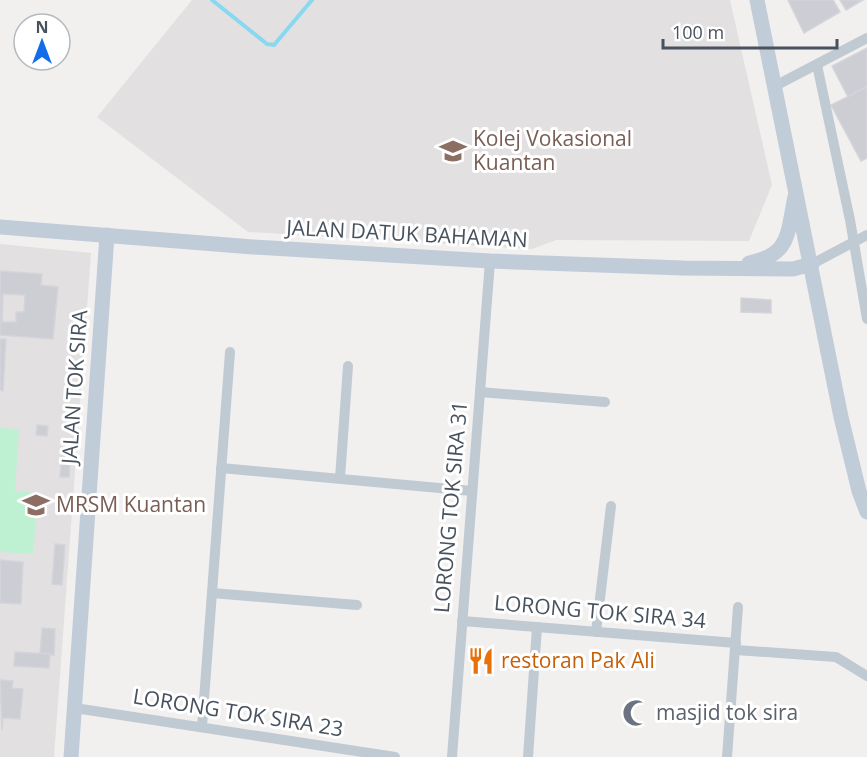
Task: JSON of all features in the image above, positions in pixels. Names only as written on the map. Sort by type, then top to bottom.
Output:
[{"type":"street","points":[[757,0],[846,436],[859,491],[867,512]]},
{"type":"street","points":[[775,86],[867,38]]},
{"type":"street","points":[[817,65],[854,242],[867,319]]},
{"type":"street","points":[[729,268],[762,260],[779,252],[786,240],[796,189]]},
{"type":"street","name":"JALAN DATUK BAHAMAN","points":[[0,227],[490,261],[793,269],[812,264]]},
{"type":"street","name":"JALAN TOK SIRA","points":[[71,757],[107,235]]},
{"type":"street","points":[[812,264],[867,235]]},
{"type":"street","name":"LORONG TOK SIRA 31","points":[[452,757],[490,261]]},
{"type":"street","points":[[201,726],[230,352]]},
{"type":"street","points":[[340,478],[348,366]]},
{"type":"street","points":[[480,392],[605,402]]},
{"type":"street","points":[[221,468],[471,491]]},
{"type":"street","points":[[596,632],[611,506]]},
{"type":"street","points":[[212,593],[357,605]]},
{"type":"street","points":[[727,757],[738,607]]},
{"type":"street","name":"LORONG TOK SIRA 34","points":[[462,621],[596,632],[836,657],[867,676]]},
{"type":"street","points":[[528,757],[537,627]]},
{"type":"street","name":"LORONG TOK SIRA 23","points":[[75,708],[395,757]]},
{"type":"shaded area","name":"Kolej Vokasional Kuantan","points":[[192,0],[730,0],[772,185],[749,241],[556,240],[532,249],[248,232],[97,117]]},
{"type":"shaded area","name":"MRSM Kuantan","points":[[0,244],[91,253],[54,757],[0,757]]},
{"type":"green space","points":[[0,428],[19,429],[15,491],[38,493],[33,554],[0,552]]},
{"type":"building","points":[[788,0],[833,0],[840,12],[804,33]]},
{"type":"building","points":[[840,0],[863,0],[846,10]]},
{"type":"building","points":[[867,48],[867,86],[848,97],[832,66]]},
{"type":"building","points":[[867,87],[867,158],[861,161],[831,105]]},
{"type":"building","points":[[0,271],[42,274],[41,285],[58,287],[53,339],[0,335]],"holes":[[[3,294],[25,295],[24,312],[16,312],[16,322],[2,322]]]},
{"type":"building","points":[[741,298],[771,300],[771,313],[741,312]]},
{"type":"building","points":[[0,339],[6,339],[3,391],[0,390]]},
{"type":"building","points":[[37,425],[48,426],[47,436],[36,435]]},
{"type":"building","points":[[62,453],[71,454],[69,477],[60,477]]},
{"type":"building","points":[[55,544],[65,545],[62,585],[52,584]]},
{"type":"building","points":[[0,560],[23,562],[21,604],[0,603]]},
{"type":"building","points":[[42,628],[55,629],[54,655],[40,654]]},
{"type":"building","points":[[15,652],[50,654],[49,668],[14,666]]},
{"type":"building","points":[[0,680],[13,681],[12,688],[23,689],[20,719],[3,718],[2,730]]},
{"type":"waterway","points":[[212,0],[267,44],[274,45],[312,0]]},
{"type":"place","name":"Kolej Vokasional Kuantan","points":[[453,151]]},
{"type":"place","name":"MRSM Kuantan","points":[[36,505]]},
{"type":"place","name":"restoran Pak Ali","points":[[481,661]]},
{"type":"place","name":"masjid tok sira","points":[[636,713]]}]
